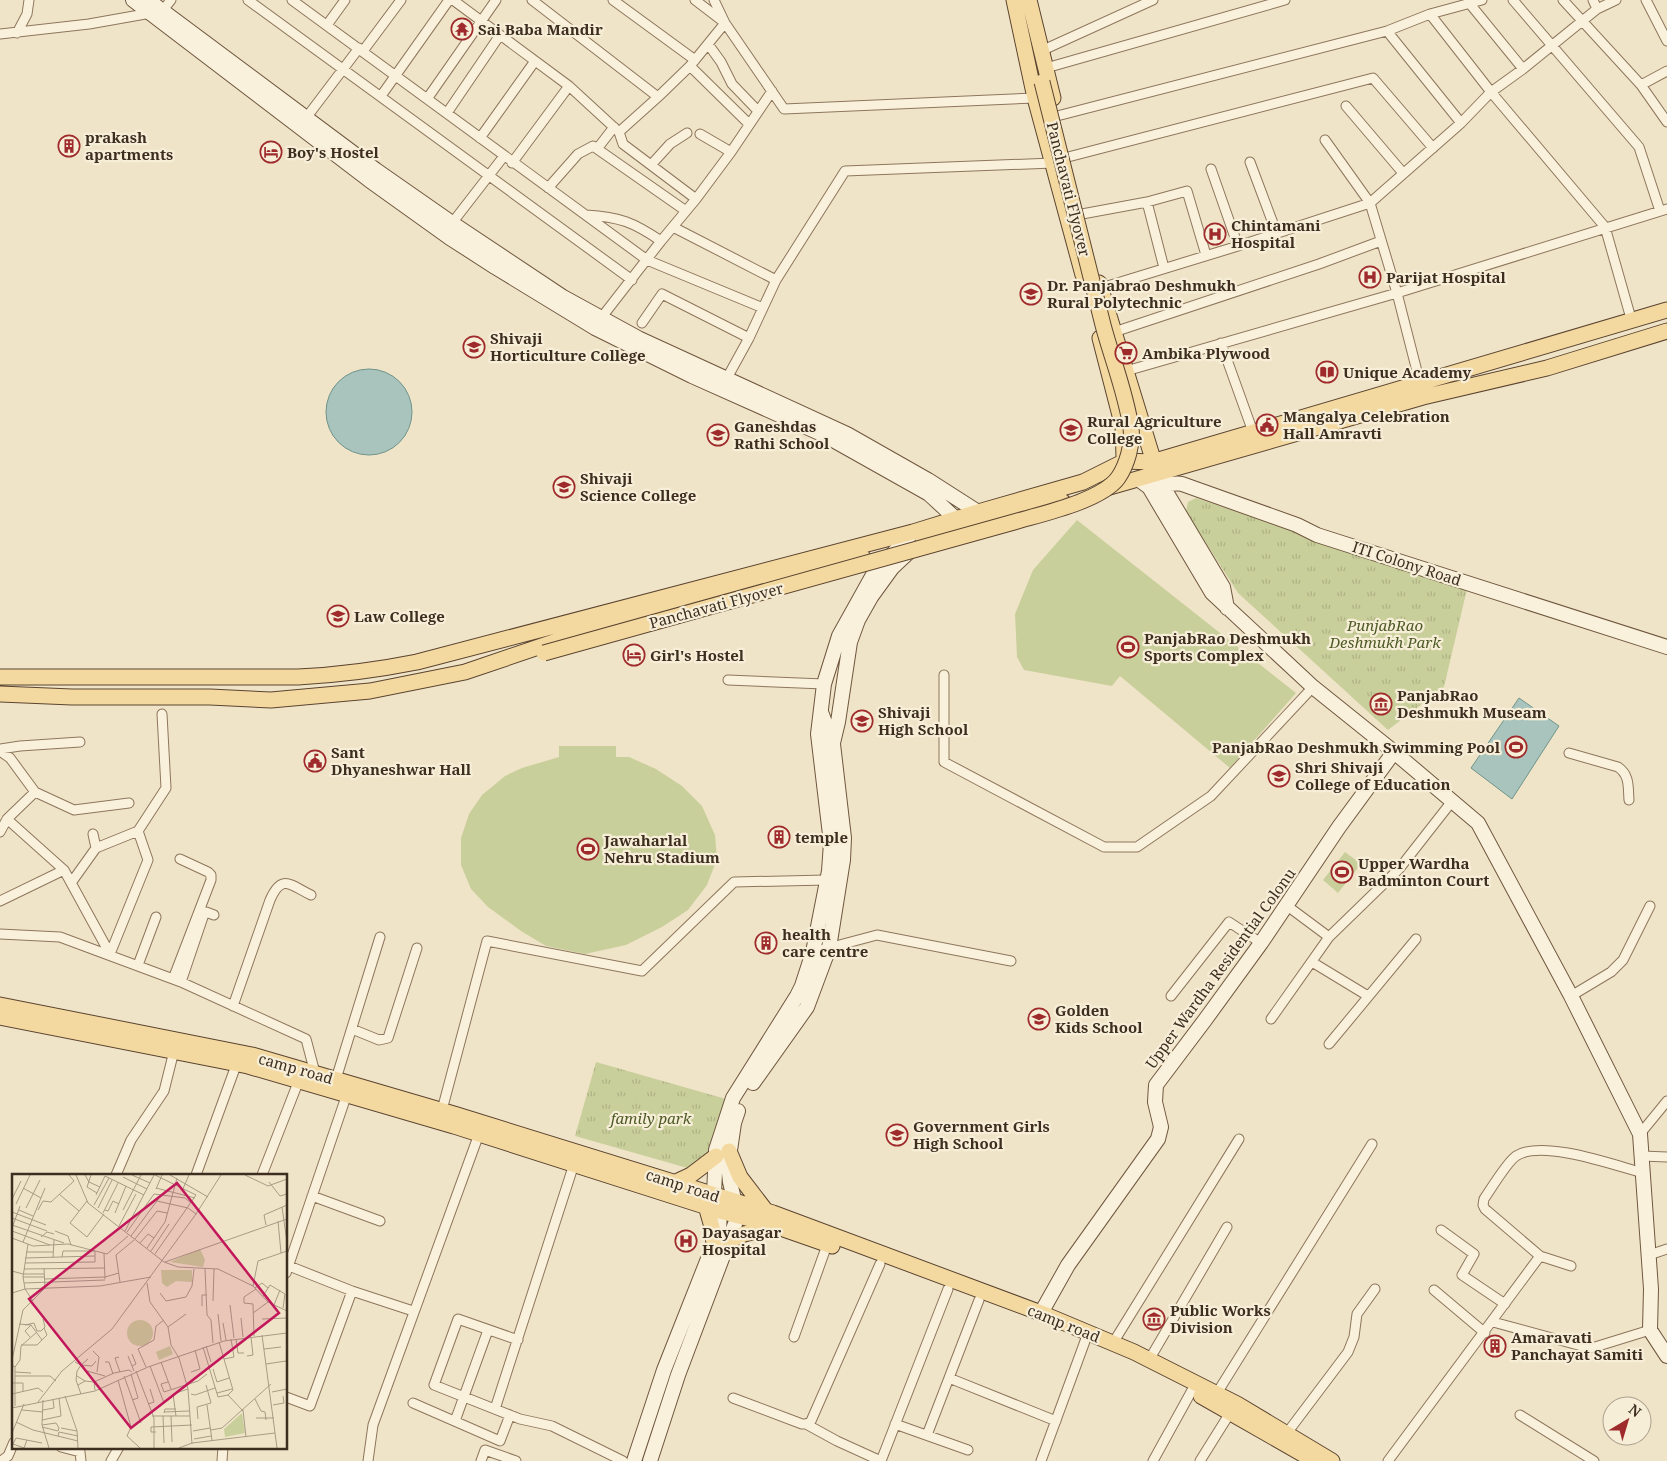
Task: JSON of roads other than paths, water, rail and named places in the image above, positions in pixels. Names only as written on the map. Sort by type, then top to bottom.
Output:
[{"type":"main road","points":[[1014,0],[1035,98],[1124,427],[1124,461]]},
{"type":"main road","points":[[1030,0],[1043,66],[1068,157],[1100,288],[1126,371],[1153,477]]},
{"type":"main road","name":"Panchavati Flyover","points":[[524,652],[544,652],[904,549],[1082,501],[1107,488],[1117,479],[1127,458],[1131,441],[1131,428],[1104,328],[1043,66]]},
{"type":"main road","points":[[982,517],[1153,477],[1264,434],[1420,384],[1667,310]]},
{"type":"main road","points":[[1264,434],[1546,368],[1667,331]]},
{"type":"main road","points":[[1082,482],[1104,465],[1116,449],[1124,427]]},
{"type":"main road","points":[[958,524],[904,549],[568,637],[456,674],[370,691],[271,700],[210,697],[72,697],[6,694],[7,677],[298,677],[336,676],[379,670],[456,652],[913,532],[958,524],[1082,482],[1124,461]]},
{"type":"main road","points":[[1124,461],[1153,477]]},
{"type":"main road","points":[[1124,461],[1153,477]]},
{"type":"main road","name":"camp road","points":[[0,1005],[124,1035],[315,1073],[345,1086],[479,1134],[827,1244],[979,1300],[1113,1344],[1149,1360],[1194,1387],[1230,1413],[1314,1461]]},
{"type":"main road","name":"camp road","points":[[0,1017],[124,1035],[174,1051],[239,1058],[299,1080],[345,1086],[442,1110],[766,1211],[1041,1314],[1131,1359],[1194,1387],[1217,1393],[1332,1461]]},
{"type":"main road","points":[[676,1182],[691,1175],[723,1153],[766,1211]]},
{"type":"main road","points":[[713,1209],[712,1227],[722,1242],[744,1234],[777,1227]]},
{"type":"street","points":[[17,33],[27,14],[29,0]]},
{"type":"street","points":[[133,0],[158,6],[303,122],[376,170],[448,228],[563,296],[598,322],[692,376],[847,434],[928,480],[982,517]]},
{"type":"street","points":[[248,0],[632,280]]},
{"type":"street","points":[[294,0],[512,163],[647,260],[763,308]]},
{"type":"street","points":[[327,25],[345,0]]},
{"type":"street","points":[[303,122],[401,0]]},
{"type":"street","points":[[381,96],[449,0]]},
{"type":"street","points":[[453,0],[569,86],[616,129],[623,144],[696,199]]},
{"type":"street","points":[[428,99],[496,0]]},
{"type":"street","points":[[532,0],[658,97]]},
{"type":"street","points":[[613,0],[692,63],[749,124]]},
{"type":"street","points":[[695,0],[724,23]]},
{"type":"street","points":[[714,0],[724,23],[784,109],[1035,98]]},
{"type":"street","points":[[1043,66],[1153,0]]},
{"type":"street","points":[[1043,66],[1285,0]]},
{"type":"street","points":[[1057,116],[1387,31],[1430,14],[1482,0]]},
{"type":"street","points":[[1126,371],[1397,293],[1664,210],[1640,147],[1513,0]]},
{"type":"street","points":[[1563,0],[1641,85],[1667,122]]},
{"type":"street","points":[[1593,0],[1597,9]]},
{"type":"street","points":[[1100,288],[1277,234],[1370,203],[1433,148],[1491,92],[1523,69],[1597,9],[1616,0]]},
{"type":"street","points":[[1646,0],[1667,41]]},
{"type":"street","points":[[1470,4],[1523,69]]},
{"type":"street","points":[[0,34],[17,33],[158,6]]},
{"type":"street","points":[[1430,14],[1491,92],[1605,227],[1632,322]]},
{"type":"street","points":[[597,149],[616,129],[658,97],[692,63],[724,23]]},
{"type":"street","points":[[1387,31],[1460,122]]},
{"type":"street","points":[[447,113],[500,35]]},
{"type":"street","points":[[708,44],[721,62],[732,84],[758,111]]},
{"type":"street","points":[[480,138],[535,61]]},
{"type":"street","points":[[1641,85],[1667,71]]},
{"type":"street","points":[[1068,157],[1373,78],[1433,148]]},
{"type":"street","points":[[512,163],[569,86]]},
{"type":"street","points":[[598,322],[696,199],[731,152],[772,91]]},
{"type":"street","points":[[1346,106],[1403,173]]},
{"type":"street","points":[[651,165],[670,144],[687,133]]},
{"type":"street","points":[[700,134],[731,152]]},
{"type":"street","points":[[1325,140],[1370,203],[1397,293],[1420,384]]},
{"type":"street","points":[[548,188],[578,154],[593,146],[686,211]]},
{"type":"street","points":[[448,228],[504,156]]},
{"type":"street","points":[[1250,162],[1277,234]]},
{"type":"street","points":[[726,378],[749,338],[776,280],[845,171],[1053,163]]},
{"type":"street","points":[[1211,170],[1238,246]]},
{"type":"street","points":[[1082,214],[1147,202],[1187,191],[1206,255]]},
{"type":"street","points":[[1147,202],[1164,268]]},
{"type":"street","points":[[586,215],[611,216],[641,227],[661,241]]},
{"type":"street","points":[[672,227],[776,280]]},
{"type":"street","points":[[1114,332],[1319,264],[1381,241]]},
{"type":"street","points":[[642,323],[662,294],[749,338]]},
{"type":"street","points":[[598,322],[726,378],[929,494],[958,524]]},
{"type":"street","points":[[1221,343],[1264,434]]},
{"type":"street","points":[[1153,477],[1212,593],[1313,687],[1453,800],[1478,823],[1571,996],[1640,1134],[1651,1289],[1650,1330],[1667,1356]]},
{"type":"street","name":"ITI Colony Road","points":[[1153,477],[1182,484],[1297,525],[1318,535],[1667,647]]},
{"type":"street","points":[[723,1153],[716,1150],[733,1098],[797,996],[813,952],[829,871],[830,843],[818,740],[824,684],[839,636],[873,575],[904,549],[913,532]]},
{"type":"street","name":"Panchavati Flyover","points":[[833,744],[850,642],[858,620],[871,597],[904,549]]},
{"type":"street","points":[[944,675],[944,762],[1104,847],[1137,847],[1210,796],[1313,687]]},
{"type":"street","points":[[728,680],[824,684]]},
{"type":"street","points":[[713,1209],[714,1194],[723,1153],[742,1098],[807,1007],[830,948],[844,852],[844,825],[833,744],[821,712]]},
{"type":"street","points":[[71,883],[96,848],[138,832],[166,788],[162,714]]},
{"type":"street","points":[[0,750],[20,746],[80,742]]},
{"type":"street","points":[[0,750],[10,758],[35,792],[74,810],[129,802]]},
{"type":"street","name":"Upper Wardha Residential Colonu","points":[[1041,1314],[1068,1265],[1158,1139],[1161,1127],[1155,1102],[1156,1085],[1261,943],[1339,827],[1394,752]]},
{"type":"street","points":[[1569,753],[1618,767],[1624,771],[1628,777],[1629,800]]},
{"type":"street","points":[[0,832],[7,819],[35,792]]},
{"type":"street","points":[[1271,1019],[1329,937],[1399,868],[1453,800]]},
{"type":"street","points":[[7,819],[64,870],[110,954]]},
{"type":"street","points":[[110,954],[148,860],[138,832]]},
{"type":"street","points":[[93,834],[96,848]]},
{"type":"street","points":[[177,980],[211,880],[211,875],[208,872],[180,859]]},
{"type":"street","points":[[0,901],[64,870]]},
{"type":"street","points":[[442,1110],[487,941],[642,971],[734,882],[826,880]]},
{"type":"street","points":[[233,1006],[276,887],[282,883],[288,883],[311,895]]},
{"type":"street","points":[[1286,905],[1329,937]]},
{"type":"street","points":[[1571,996],[1617,967],[1623,960],[1650,906]]},
{"type":"street","points":[[177,980],[204,914],[206,912],[214,915]]},
{"type":"street","points":[[138,965],[156,917]]},
{"type":"street","points":[[1171,996],[1228,922],[1261,943]]},
{"type":"street","points":[[0,934],[60,937],[177,980],[306,1039],[315,1073]]},
{"type":"street","points":[[813,952],[877,935],[1011,961]]},
{"type":"street","points":[[288,1267],[312,1196],[345,1086],[352,1029],[380,937]]},
{"type":"street","points":[[1329,1044],[1416,939]]},
{"type":"street","points":[[352,1029],[378,1040],[388,1038],[417,948]]},
{"type":"street","points":[[1312,962],[1368,996]]},
{"type":"street","points":[[116,1174],[131,1140],[164,1091],[174,1051]]},
{"type":"street","points":[[196,1174],[239,1058]]},
{"type":"street","points":[[262,1174],[299,1080]]},
{"type":"street","points":[[1640,1134],[1667,1101]]},
{"type":"street","points":[[368,1461],[373,1425],[479,1134]]},
{"type":"street","points":[[1113,1344],[1239,1139]]},
{"type":"street","points":[[1217,1393],[1372,1144]]},
{"type":"street","points":[[1571,1266],[1540,1256],[1485,1209],[1483,1205],[1484,1199],[1514,1157],[1527,1152],[1551,1150],[1644,1173]]},
{"type":"street","points":[[634,1461],[664,1370],[722,1242],[738,1216],[723,1153]]},
{"type":"street","points":[[1642,1156],[1667,1157]]},
{"type":"street","points":[[495,1409],[574,1164]]},
{"type":"street","points":[[312,1196],[380,1221]]},
{"type":"street","points":[[1149,1360],[1228,1227]]},
{"type":"street","points":[[1441,1230],[1474,1254],[1462,1275],[1505,1304]]},
{"type":"street","points":[[650,1461],[722,1242]]},
{"type":"street","points":[[794,1337],[827,1244]]},
{"type":"street","points":[[1649,1255],[1667,1248]]},
{"type":"street","points":[[1388,1461],[1485,1333],[1540,1256]]},
{"type":"street","points":[[806,1424],[811,1421],[880,1264]]},
{"type":"street","points":[[288,1270],[413,1311]]},
{"type":"street","points":[[733,1398],[806,1424],[837,1442],[881,1461],[948,1288]]},
{"type":"street","points":[[1287,1433],[1348,1352],[1354,1337],[1357,1314],[1375,1289]]},
{"type":"street","points":[[1434,1290],[1485,1333]]},
{"type":"street","points":[[288,1399],[310,1406],[352,1291]]},
{"type":"street","points":[[926,1434],[979,1300]]},
{"type":"street","points":[[518,1340],[458,1319],[434,1385],[510,1415],[552,1426],[623,1461]]},
{"type":"street","points":[[1493,1322],[1589,1348],[1650,1330]]},
{"type":"street","points":[[455,1421],[488,1330]]},
{"type":"street","points":[[1041,1461],[1087,1336]]},
{"type":"street","points":[[949,1378],[1056,1421]]},
{"type":"street","points":[[1152,1461],[1194,1387]]},
{"type":"street","points":[[413,1403],[500,1441],[510,1415]]},
{"type":"street","points":[[1200,1461],[1230,1413]]},
{"type":"street","points":[[1520,1415],[1594,1461]]},
{"type":"street","points":[[895,1424],[968,1450]]},
{"type":"street","points":[[1,1461],[8,1456],[12,1447]]},
{"type":"street","points":[[65,1448],[80,1452],[81,1461]]},
{"type":"street","points":[[111,1461],[118,1448]]},
{"type":"street","points":[[222,1461],[223,1448]]},
{"type":"street","points":[[481,1461],[485,1450],[516,1461]]},
{"type":"water","points":[[369,369],[385,372],[393,376],[405,388],[409,396],[412,412],[409,428],[405,436],[393,448],[385,452],[369,455],[353,452],[345,448],[333,436],[329,428],[326,412],[329,396],[333,388],[345,376],[353,372]]},
{"type":"water","name":"PanjabRao Deshmukh Swimming Pool","points":[[1519,698],[1559,726],[1512,799],[1471,768]]},
{"type":"place","name":"Sai Baba Mandir","points":[[462,29]]},
{"type":"place","name":"prakash apartments","points":[[69,146]]},
{"type":"place","name":"Boy's Hostel","points":[[271,152]]},
{"type":"place","name":"Chintamani Hospital","points":[[1215,234]]},
{"type":"place","name":"Parijat Hospital","points":[[1370,277]]},
{"type":"place","name":"Dr. Panjabrao Deshmukh Rural Polytechnic","points":[[1031,294]]},
{"type":"place","name":"Shivaji Horticulture College","points":[[474,347]]},
{"type":"place","name":"Ambika Plywood","points":[[1126,353]]},
{"type":"place","name":"Unique Academy","points":[[1327,372]]},
{"type":"place","name":"Mangalya Celebration Hall Amravti","points":[[1267,425]]},
{"type":"place","name":"Rural Agriculture College","points":[[1071,430]]},
{"type":"place","name":"Ganeshdas Rathi School","points":[[718,435]]},
{"type":"place","name":"Shivaji Science College","points":[[564,487]]},
{"type":"place","name":"Law College","points":[[338,616]]},
{"type":"place","name":"PanjabRao Deshmukh Sports Complex","points":[[1128,647]]},
{"type":"place","name":"Girl's Hostel","points":[[634,655]]},
{"type":"place","name":"PanjabRao Deshmukh Museam","points":[[1381,704]]},
{"type":"place","name":"Shivaji High School","points":[[862,721]]},
{"type":"place","name":"PanjabRao Deshmukh Swimming Pool","points":[[1516,747]]},
{"type":"place","name":"Sant Dhyaneshwar Hall","points":[[315,761]]},
{"type":"place","name":"Shri Shivaji College of Education","points":[[1279,776]]},
{"type":"place","name":"temple","points":[[779,837]]},
{"type":"place","name":"Jawaharlal Nehru Stadium","points":[[588,849]]},
{"type":"place","name":"Upper Wardha Badminton Court","points":[[1342,872]]},
{"type":"place","name":"health care centre","points":[[766,943]]},
{"type":"place","name":"Golden Kids School","points":[[1039,1019]]},
{"type":"place","name":"Government Girls High School","points":[[897,1135]]},
{"type":"place","name":"Dayasagar Hospital","points":[[686,1241]]},
{"type":"place","name":"Public Works Division","points":[[1154,1319]]},
{"type":"place","name":"Amaravati Panchayat Samiti","points":[[1495,1346]]},
{"type":"park label","name":"PunjabRao Deshmukh Park","points":[[1385,634]]},
{"type":"park label","name":"family park","points":[[651,1118]]}]
